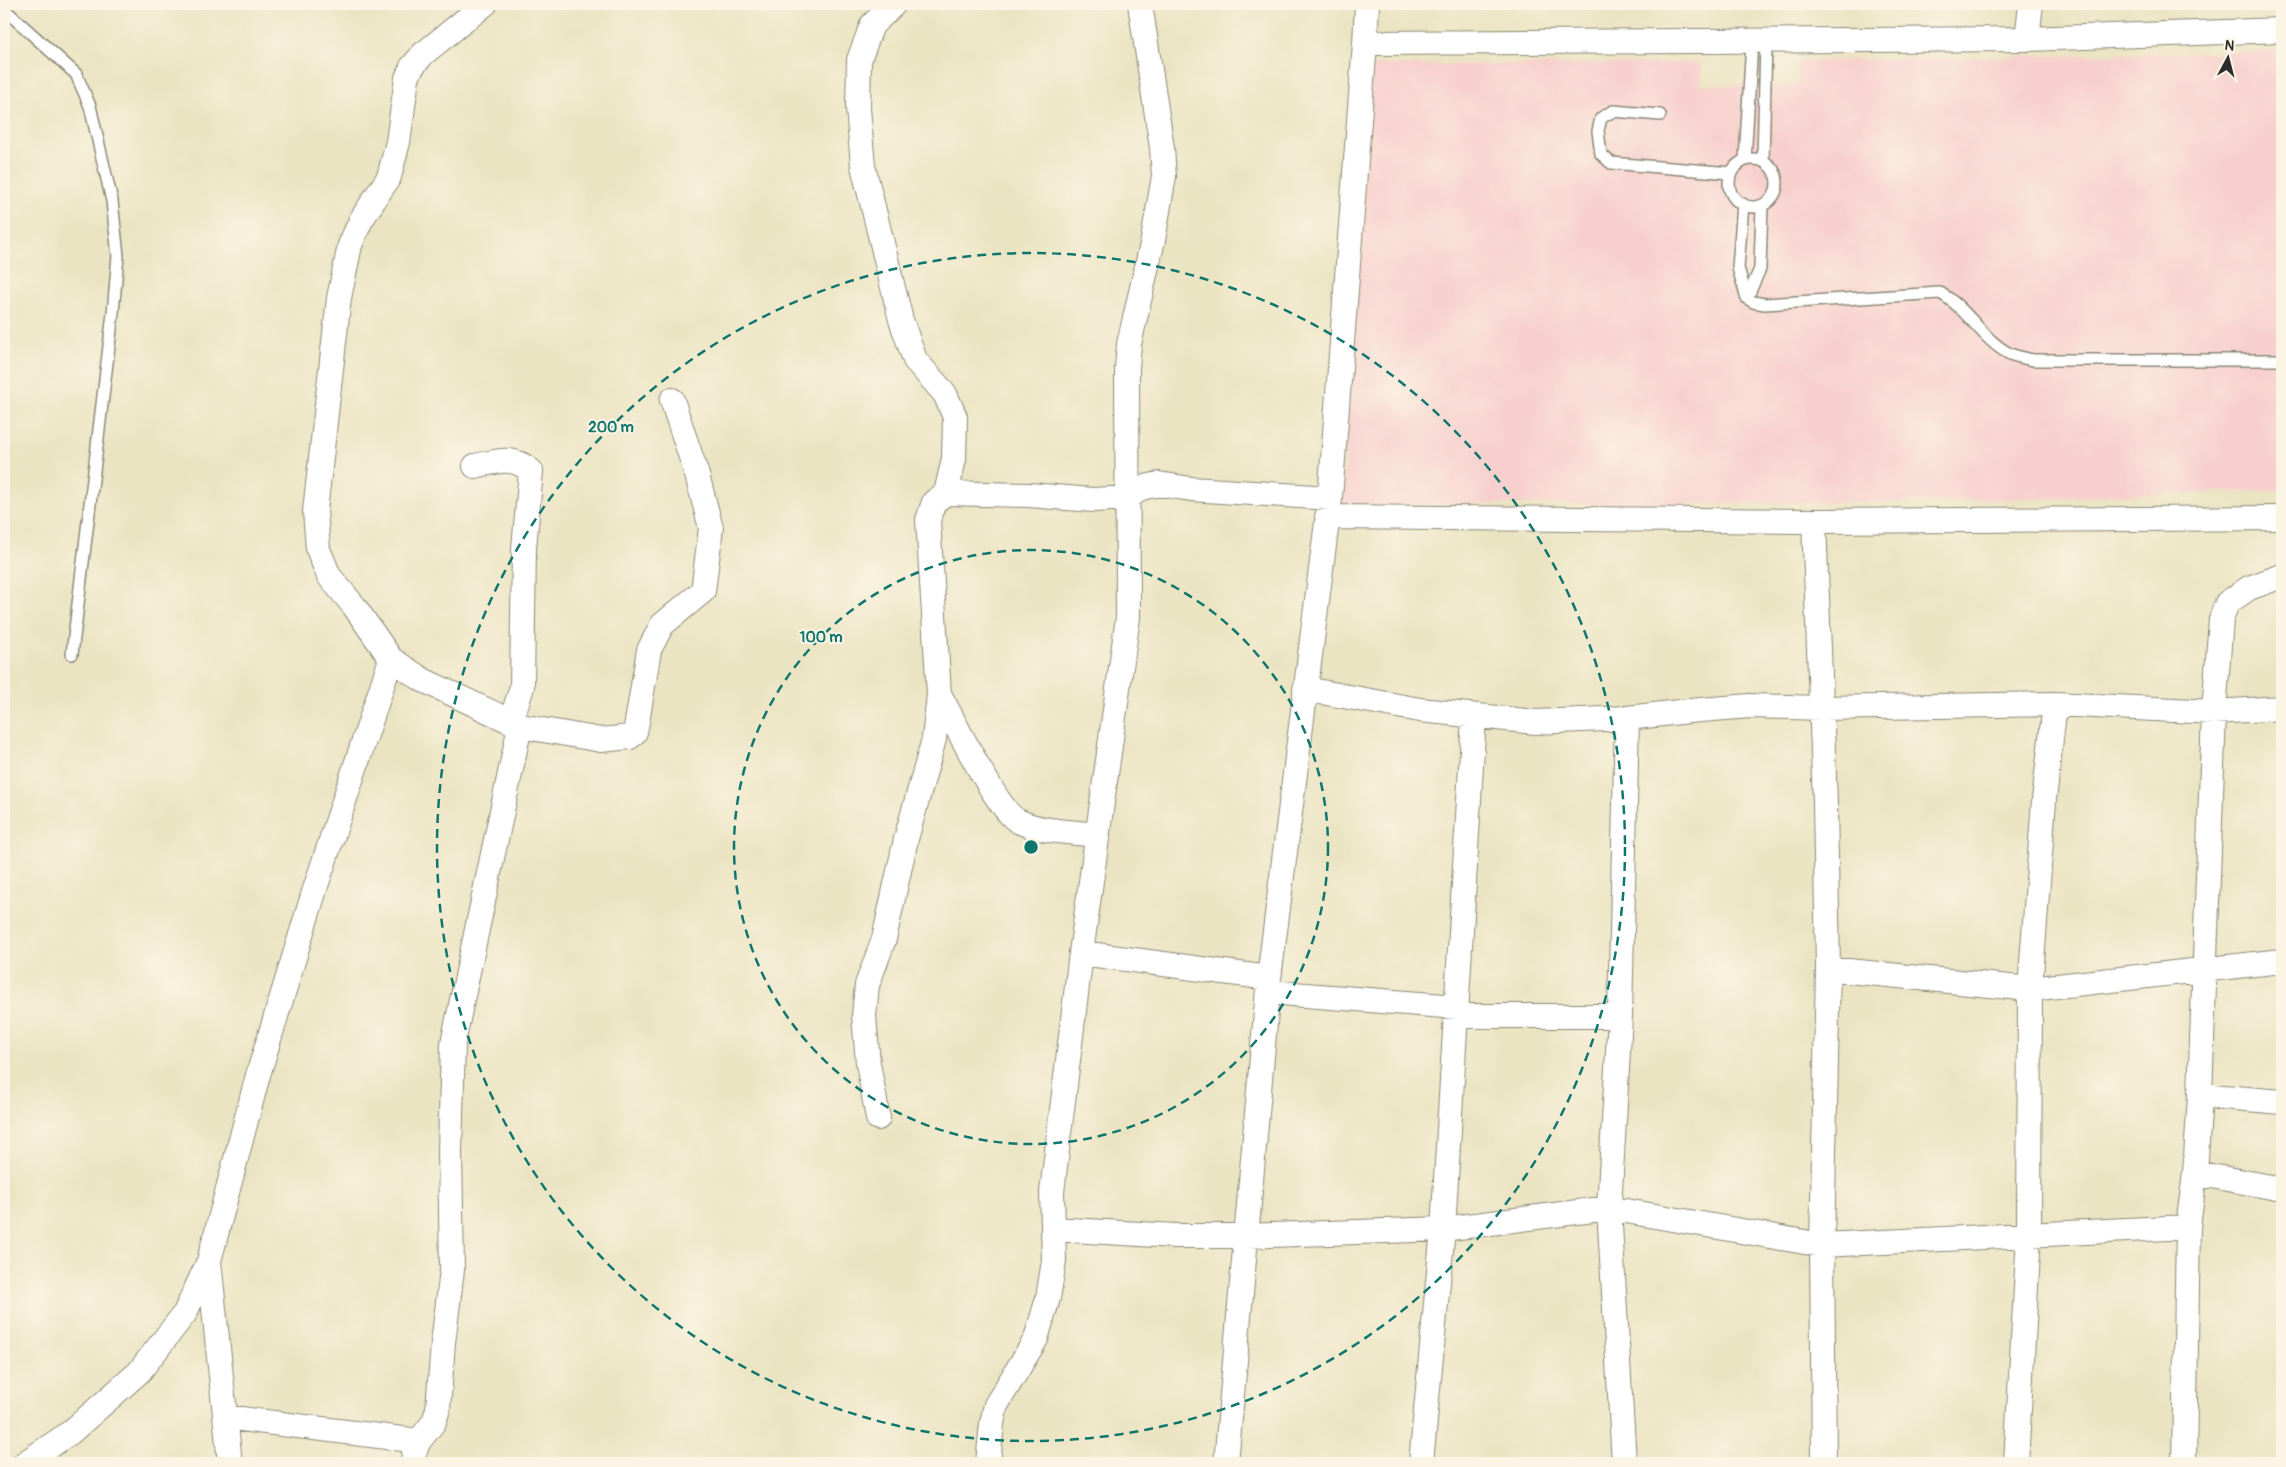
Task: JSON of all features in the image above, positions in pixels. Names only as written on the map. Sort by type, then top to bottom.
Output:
[{"type":"street","points":[[485,4],[423,54],[412,67],[406,78],[398,142],[389,177],[361,220],[350,245],[339,298],[315,511],[318,549],[329,576],[354,606],[391,659],[422,680],[516,724],[601,740],[630,737],[635,732],[649,650],[662,626],[703,591],[711,528],[697,475],[672,400]]},
{"type":"street","points":[[894,4],[872,25],[860,60],[858,108],[863,166],[901,320],[915,360],[944,394],[955,417],[954,459],[946,493]]},
{"type":"street","points":[[988,1463],[992,1423],[996,1405],[1036,1339],[1048,1298],[1054,1261],[1052,1192],[1081,954],[1128,617],[1127,368],[1129,344],[1153,240],[1164,176],[1162,148],[1140,4]]},
{"type":"street","points":[[1226,1463],[1269,985],[1328,508],[1367,4]]},
{"type":"street","points":[[2027,39],[2031,4]]},
{"type":"street","points":[[1365,44],[1759,42],[1933,38],[2027,39],[2282,30]]},
{"type":"street","points":[[413,1463],[420,1441],[434,1422],[438,1409],[443,1343],[452,1270],[450,1151],[454,1043],[522,687],[523,567],[531,471],[522,463],[503,460],[476,466]]},
{"type":"street","points":[[878,1118],[868,1063],[864,1016],[867,985],[884,939],[906,839],[934,739],[939,694],[928,520],[934,502],[946,493],[1029,495],[1093,500],[1128,498],[1142,488],[1159,484],[1328,508],[1814,521],[2282,518]]},
{"type":"street","points":[[1814,521],[1828,969],[1822,1244],[1824,1463]]},
{"type":"street","points":[[2184,1463],[2188,1227],[2195,1173],[2200,1094],[2214,712],[2221,619],[2227,603],[2249,588],[2282,576]]},
{"type":"street","points":[[26,1463],[71,1432],[139,1372],[185,1313],[209,1261],[261,1066],[315,889],[391,659]]},
{"type":"street","points":[[1305,689],[1420,710],[1536,722],[1627,718],[1750,706],[1821,708],[2056,704],[2214,712],[2282,708]]},
{"type":"street","points":[[939,694],[997,798],[1010,816],[1018,821],[1037,827],[1098,835]]},
{"type":"street","points":[[2016,1463],[2029,1235],[2030,989],[2044,800],[2056,704]]},
{"type":"street","points":[[1421,1463],[1443,1229],[1474,717]]},
{"type":"street","points":[[1624,1463],[1609,1208],[1620,1016],[1627,718]]},
{"type":"street","points":[[1081,954],[1269,985],[1457,1012],[1620,1016]]},
{"type":"street","points":[[1828,969],[2030,989],[2282,961]]},
{"type":"street","points":[[2200,1094],[2282,1102]]},
{"type":"street","points":[[2195,1173],[2282,1189]]},
{"type":"street","points":[[1053,1230],[1175,1236],[1246,1236],[1443,1229],[1609,1208],[1822,1244],[2188,1227]]},
{"type":"street","points":[[209,1261],[230,1463]]},
{"type":"street","points":[[225,1416],[420,1441]]},
{"type":"lane","points":[[4,9],[76,74],[90,106],[112,201],[118,256],[114,304],[72,654]]},
{"type":"lane","points":[[1745,160],[1759,42]]},
{"type":"lane","points":[[1759,42],[1763,161]]},
{"type":"lane","points":[[1660,115],[1613,110],[1600,118],[1598,131],[1601,154],[1611,163],[1731,173]]},
{"type":"lane","points":[[1745,160],[1763,161],[1776,174],[1775,192],[1770,200],[1762,205],[1752,206],[1743,204],[1736,199],[1731,191],[1729,182],[1731,173],[1737,165],[1745,160]]},
{"type":"lane","points":[[1743,204],[1738,268],[1747,298],[1754,302],[1766,304],[1940,293],[1955,301],[1992,340],[2010,354],[2033,360],[2282,360]]},
{"type":"lane","points":[[1747,298],[1760,269],[1762,205]]},
{"type":"shaded area","points":[[2282,51],[2282,490],[1919,502],[1342,505],[1372,65],[1702,63],[1701,85],[1797,85],[1797,61]]}]
